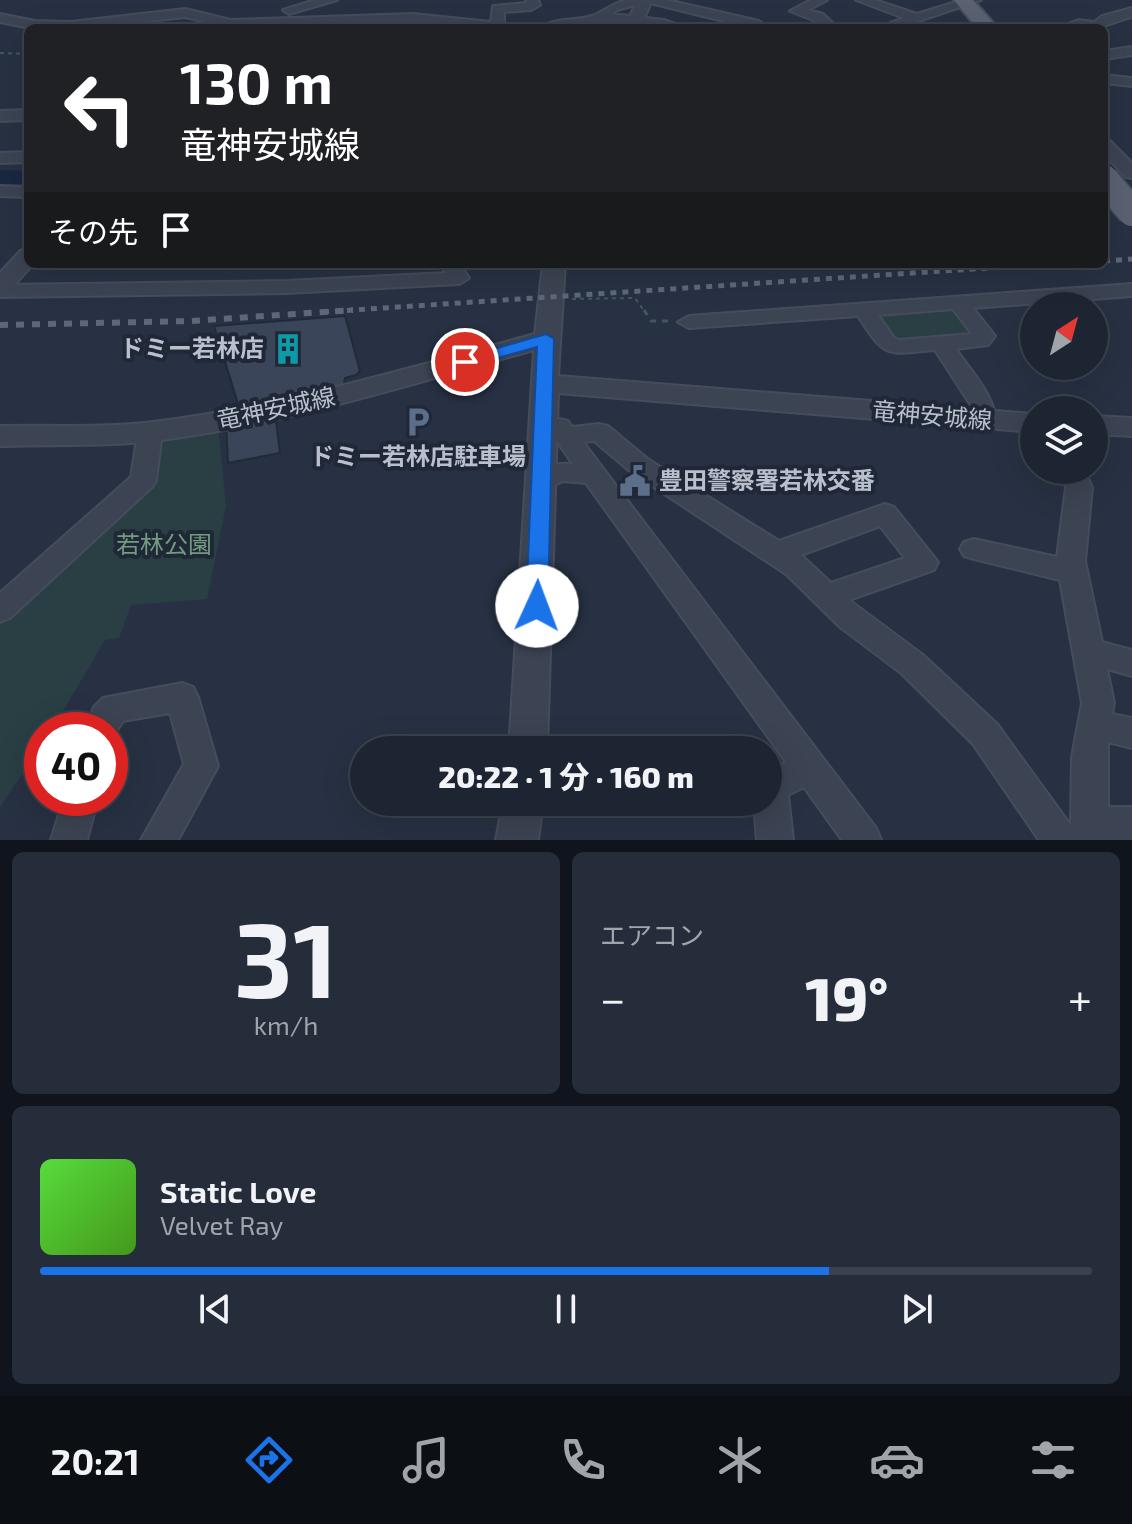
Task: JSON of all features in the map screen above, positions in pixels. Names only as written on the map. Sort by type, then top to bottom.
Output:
[{"type":"main road","points":[[962,2],[973,24]]},
{"type":"main road","points":[[962,2],[984,24]]},
{"type":"main road","points":[[1116,168],[1132,192]]},
{"type":"main road","points":[[1116,168],[1132,212]]},
{"type":"street","points":[[277,24],[288,5],[331,0]]},
{"type":"street","points":[[501,24],[497,9],[531,6],[534,5],[532,0]]},
{"type":"street","points":[[599,19],[613,7],[643,0]]},
{"type":"street","points":[[558,24],[599,19],[634,24],[643,0]]},
{"type":"street","points":[[651,0],[754,24]]},
{"type":"street","points":[[780,16],[818,0]]},
{"type":"street","points":[[862,0],[915,17]]},
{"type":"street","points":[[895,24],[962,2]]},
{"type":"street","points":[[796,11],[818,17],[826,24]]},
{"type":"street","points":[[1100,24],[1132,12]]},
{"type":"street","points":[[89,24],[185,13],[197,13],[222,23],[240,24]]},
{"type":"street","points":[[0,18],[30,24]]},
{"type":"street","points":[[310,24],[413,18],[472,24]]},
{"type":"street","points":[[1108,54],[1132,51]]},
{"type":"street","points":[[1108,79],[1132,82]]},
{"type":"street","points":[[0,116],[24,115]]},
{"type":"street","points":[[0,158],[24,157]]},
{"type":"street","points":[[0,191],[24,192]]},
{"type":"street","points":[[1108,192],[1132,192]]},
{"type":"street","points":[[0,289],[16,262]]},
{"type":"street","points":[[0,289],[287,287],[459,278],[453,268]]},
{"type":"street","points":[[529,736],[546,339],[554,268]]},
{"type":"street","points":[[689,322],[1132,290]]},
{"type":"street","points":[[865,311],[886,343],[897,347],[980,340],[984,336],[959,303]]},
{"type":"street","name":"竜神安城線","points":[[0,436],[150,432],[312,403],[546,339]]},
{"type":"street","points":[[942,345],[982,404],[984,421]]},
{"type":"street","points":[[544,394],[566,436],[863,840]]},
{"type":"street","name":"竜神安城線","points":[[544,394],[1020,422]]},
{"type":"street","points":[[1108,426],[1132,427]]},
{"type":"street","points":[[0,610],[143,481],[150,432]]},
{"type":"street","points":[[566,436],[599,432],[640,466],[796,566],[850,619],[912,664],[985,734],[1078,835]]},
{"type":"street","points":[[542,482],[559,472],[597,475]]},
{"type":"street","points":[[1078,484],[1074,572],[1098,703],[1078,835]]},
{"type":"street","points":[[777,553],[885,514],[924,562],[827,596]]},
{"type":"street","points":[[974,549],[1074,572]]},
{"type":"street","points":[[1089,652],[1132,663]]},
{"type":"street","points":[[110,712],[114,708],[182,697],[201,766],[159,840]]},
{"type":"street","points":[[1095,725],[1132,733]]},
{"type":"street","points":[[775,840],[770,787],[809,768]]},
{"type":"street","points":[[69,840],[76,816]]},
{"type":"street","points":[[517,840],[521,816]]},
{"type":"street","points":[[1078,835],[1132,824]]},
{"type":"path","points":[[0,53],[24,54]]},
{"type":"path","points":[[552,300],[635,298],[651,321],[689,322]]},
{"type":"green space","points":[[958,311],[973,332],[969,336],[902,341],[891,336],[880,316]]},
{"type":"green space","name":"若林公園","points":[[218,424],[226,506],[207,599],[131,605],[119,638],[105,640],[63,712],[24,712],[24,772],[0,807],[0,620],[143,492],[161,439]]},
{"type":"building","name":"ドミー若林店","points":[[345,316],[360,371],[356,375],[345,378],[344,385],[239,407],[214,326]]},
{"type":"building","points":[[275,413],[280,453],[228,463],[226,421]]},
{"type":"waterway","points":[[0,177],[24,178]]},
{"type":"railway","points":[[1108,261],[1132,259]]},
{"type":"railway","points":[[344,311],[988,268]]},
{"type":"railway","points":[[344,311],[353,310]]},
{"type":"railway","points":[[0,325],[191,321],[344,311]]},
{"type":"railway","points":[[323,312],[344,311]]},
{"type":"place","name":"ドミー若林店","points":[[288,349]]},
{"type":"place","name":"ドミー若林店駐車場","points":[[418,422]]},
{"type":"place","name":"豊田警察署若林交番","points":[[635,481]]},
{"type":"route","points":[[465,362],[546,339],[537,606]]}]
